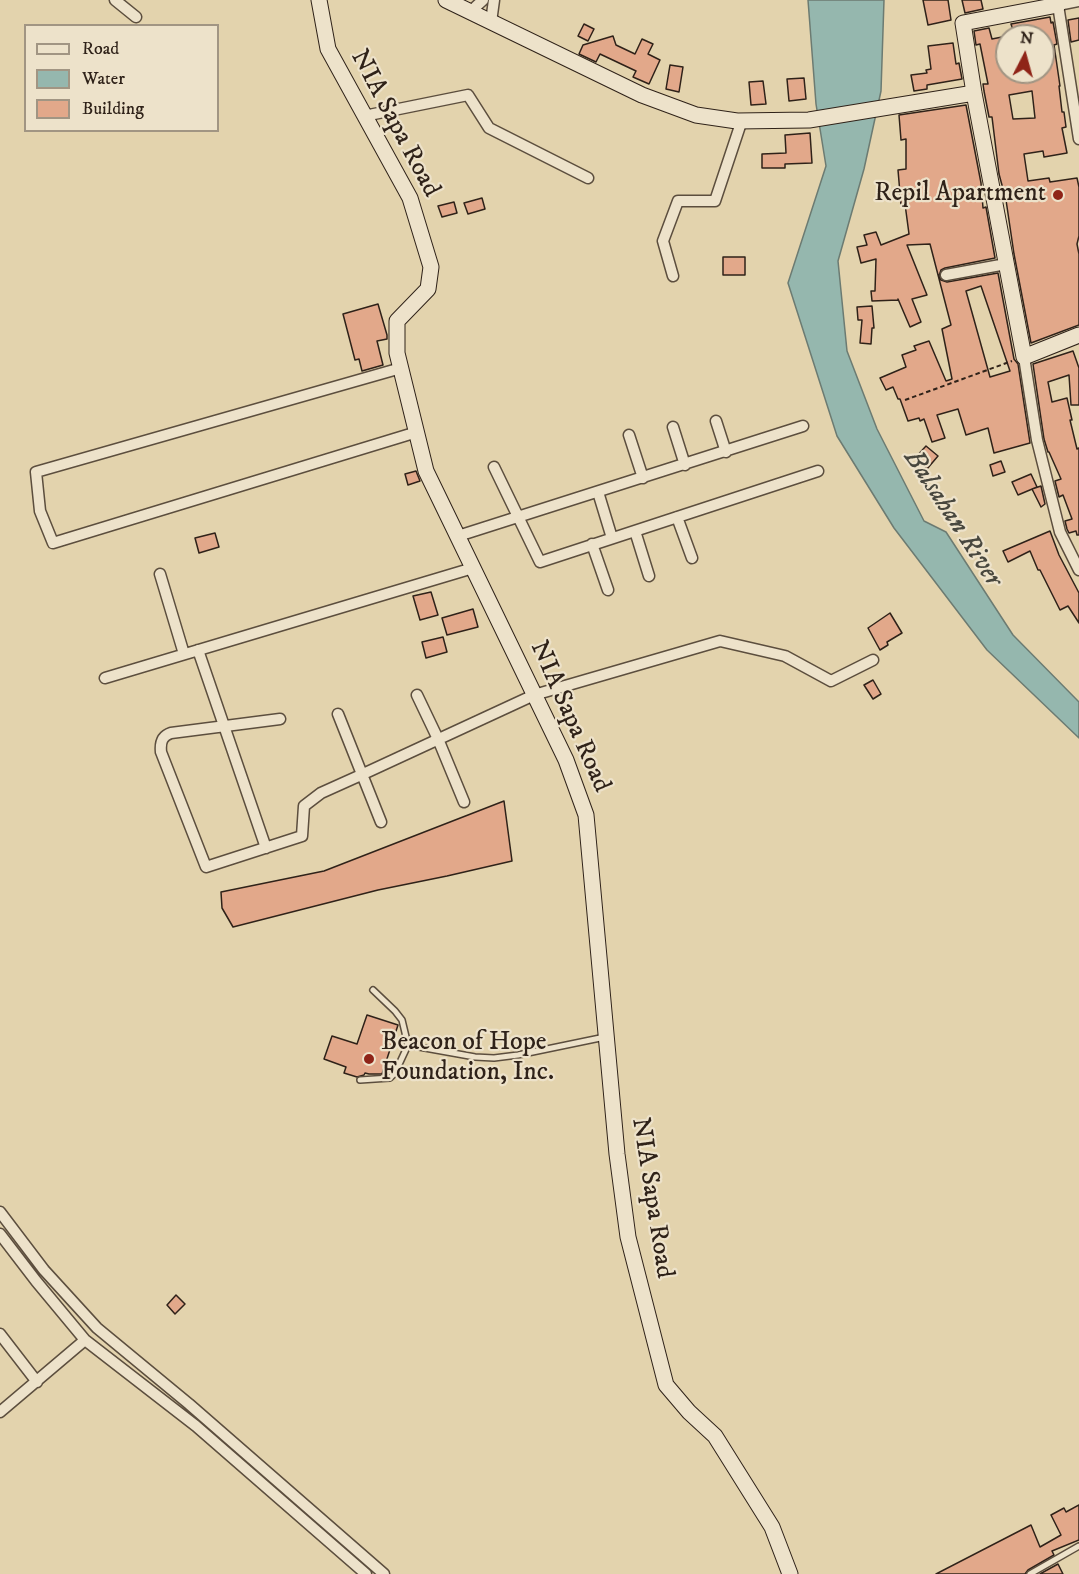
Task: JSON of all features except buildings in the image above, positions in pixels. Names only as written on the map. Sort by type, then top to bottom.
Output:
[{"type":"street","points":[[115,0],[136,17]]},
{"type":"street","name":"NIA Sapa Road","points":[[319,0],[328,50],[410,198],[431,267],[428,289],[397,321],[397,353],[426,471],[566,760],[586,815],[617,1154],[628,1237],[666,1385],[689,1412],[715,1436],[772,1527],[790,1574]]},
{"type":"street","points":[[446,0],[642,94],[696,115],[742,120],[809,120],[974,93]]},
{"type":"street","points":[[470,12],[483,0]]},
{"type":"street","points":[[491,22],[494,0]]},
{"type":"street","points":[[1079,1],[1058,2],[963,23],[1037,440],[1060,532],[1079,570]]},
{"type":"street","points":[[1058,2],[1079,139]]},
{"type":"street","points":[[364,116],[468,95],[489,128],[588,178]]},
{"type":"street","points":[[673,276],[663,241],[678,201],[716,201],[742,120]]},
{"type":"street","points":[[946,275],[1006,264]]},
{"type":"street","points":[[1024,357],[1079,335]]},
{"type":"street","points":[[401,368],[36,472],[40,511],[52,543],[417,432]]},
{"type":"street","points":[[716,421],[726,452]]},
{"type":"street","points":[[458,536],[804,426]]},
{"type":"street","points":[[673,427],[686,465]]},
{"type":"street","points":[[629,435],[643,478]]},
{"type":"street","points":[[494,467],[540,562],[818,471]]},
{"type":"street","points":[[598,492],[612,538]]},
{"type":"street","points":[[677,517],[692,558]]},
{"type":"street","points":[[635,531],[649,576]]},
{"type":"street","points":[[592,544],[608,590]]},
{"type":"street","points":[[105,678],[473,568]]},
{"type":"street","points":[[160,574],[184,654]]},
{"type":"street","points":[[280,719],[165,735],[162,740],[161,752],[206,867],[302,836],[304,806],[321,793],[534,695],[720,641],[785,656],[831,681],[873,660]]},
{"type":"street","points":[[198,650],[266,848]]},
{"type":"street","points":[[417,695],[464,802]]},
{"type":"street","points":[[338,714],[381,822]]},
{"type":"street","points":[[0,1212],[44,1270],[97,1328],[189,1404],[384,1574]]},
{"type":"street","points":[[0,1234],[85,1340],[196,1426],[366,1574]]},
{"type":"street","points":[[0,1334],[37,1382]]},
{"type":"street","points":[[0,1412],[85,1340]]},
{"type":"lane","points":[[360,1080],[390,1078],[395,1073],[408,1045],[402,1020],[373,990]]},
{"type":"lane","points":[[408,1045],[475,1057],[494,1058],[606,1037]]},
{"type":"lane","points":[[1030,1574],[1079,1546]]},
{"type":"path","points":[[904,400],[1024,357]]},
{"type":"water","points":[[808,0],[884,0],[881,91],[864,169],[838,261],[847,351],[877,429],[924,521],[946,532],[1013,635],[1079,702],[1079,738],[987,650],[894,528],[837,436],[788,283],[826,166],[816,104]]},
{"type":"place","name":"Repil Apartment","points":[[1058,195]]},
{"type":"place","name":"Beacon of Hope Foundation, Inc.","points":[[369,1059]]},
{"type":"water label","name":"Balsahan River","points":[[952,519]]}]
